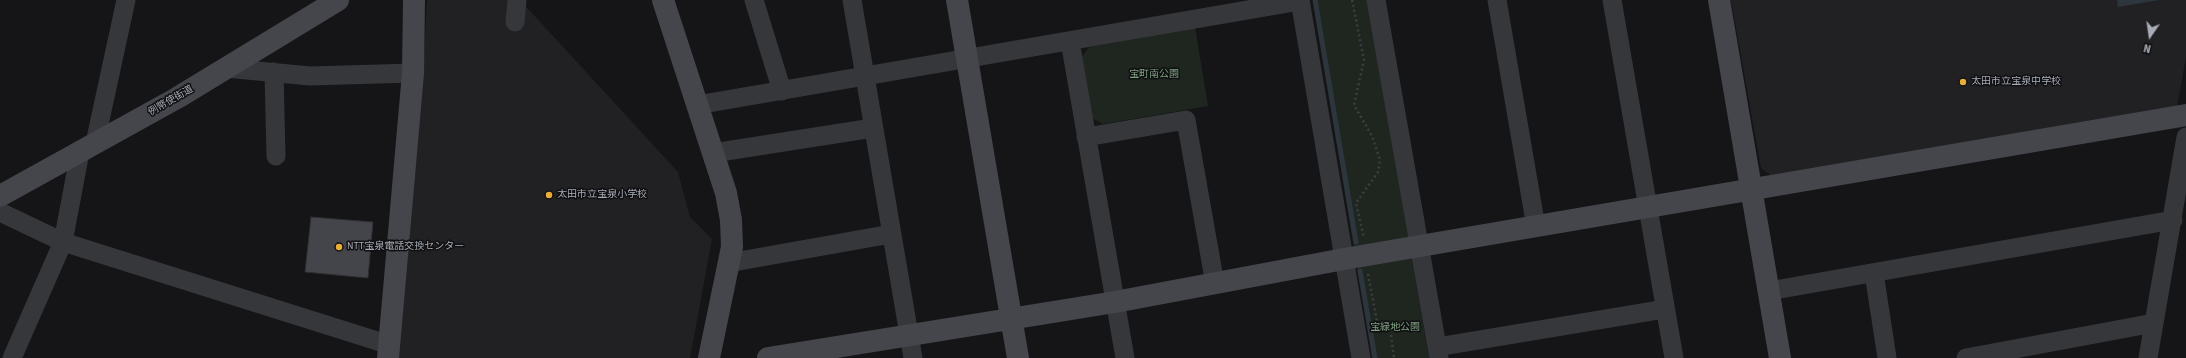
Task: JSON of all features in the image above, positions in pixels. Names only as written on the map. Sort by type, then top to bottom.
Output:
[{"type":"street","name":"例幣使街道","points":[[0,196],[226,68],[338,0]]},
{"type":"street","points":[[0,212],[63,242],[389,352],[413,73],[414,0]]},
{"type":"street","points":[[515,22],[518,0]]},
{"type":"street","points":[[662,0],[726,193],[730,220],[732,247],[709,358]]},
{"type":"street","points":[[754,0],[782,91]]},
{"type":"street","points":[[852,0],[913,358]]},
{"type":"street","points":[[957,0],[1018,358]]},
{"type":"street","points":[[697,105],[1300,0],[1361,358]]},
{"type":"street","points":[[1376,0],[1421,246],[1438,352],[1665,309]]},
{"type":"street","points":[[1497,0],[1536,227]]},
{"type":"street","points":[[1612,0],[1674,358]]},
{"type":"street","points":[[1719,0],[1780,358]]},
{"type":"street","points":[[12,358],[63,242],[123,1]]},
{"type":"street","points":[[1070,41],[1125,358]]},
{"type":"street","points":[[226,68],[310,76],[413,73]]},
{"type":"street","points":[[274,72],[276,156]]},
{"type":"street","points":[[768,358],[1115,302],[1366,255],[2186,115]]},
{"type":"street","points":[[1086,137],[1186,120],[1215,284]]},
{"type":"street","points":[[713,154],[873,128]]},
{"type":"street","points":[[2148,358],[2186,137]]},
{"type":"street","points":[[1769,291],[2172,220]]},
{"type":"street","points":[[728,263],[891,234]]},
{"type":"street","points":[[1874,273],[1887,358]]},
{"type":"street","points":[[1966,358],[2154,324]]},
{"type":"path","points":[[1352,0],[1364,60],[1354,105],[1372,136],[1380,160],[1378,172],[1356,203],[1363,227],[1378,327],[1390,326],[1394,358]]},
{"type":"shaded area","name":"太田市立宝泉小学校","points":[[427,0],[520,0],[678,172],[690,217],[712,239],[690,358],[398,358],[423,71]]},
{"type":"shaded area","name":"太田市立宝泉中学校","points":[[1731,0],[2186,0],[2186,57],[2177,107],[1770,175],[1761,168]]},
{"type":"shaded area","points":[[2117,0],[2159,0],[2118,7]]},
{"type":"green space","name":"宝緑地公園","points":[[1313,0],[1367,0],[1429,358],[1372,358]]},
{"type":"green space","name":"宝町南公園","points":[[1195,27],[1208,106],[1103,124],[1092,118],[1082,57],[1089,47]]},
{"type":"building","name":"NTT宝泉電話交換センター","points":[[311,217],[373,222],[368,278],[305,272]]},
{"type":"waterway","points":[[1315,0],[1356,242]]},
{"type":"waterway","points":[[1360,271],[1375,358]]},
{"type":"place","name":"太田市立宝泉中学校","points":[[1963,82]]},
{"type":"place","name":"太田市立宝泉小学校","points":[[549,195]]},
{"type":"place","name":"NTT宝泉電話交換センター","points":[[339,247]]}]
